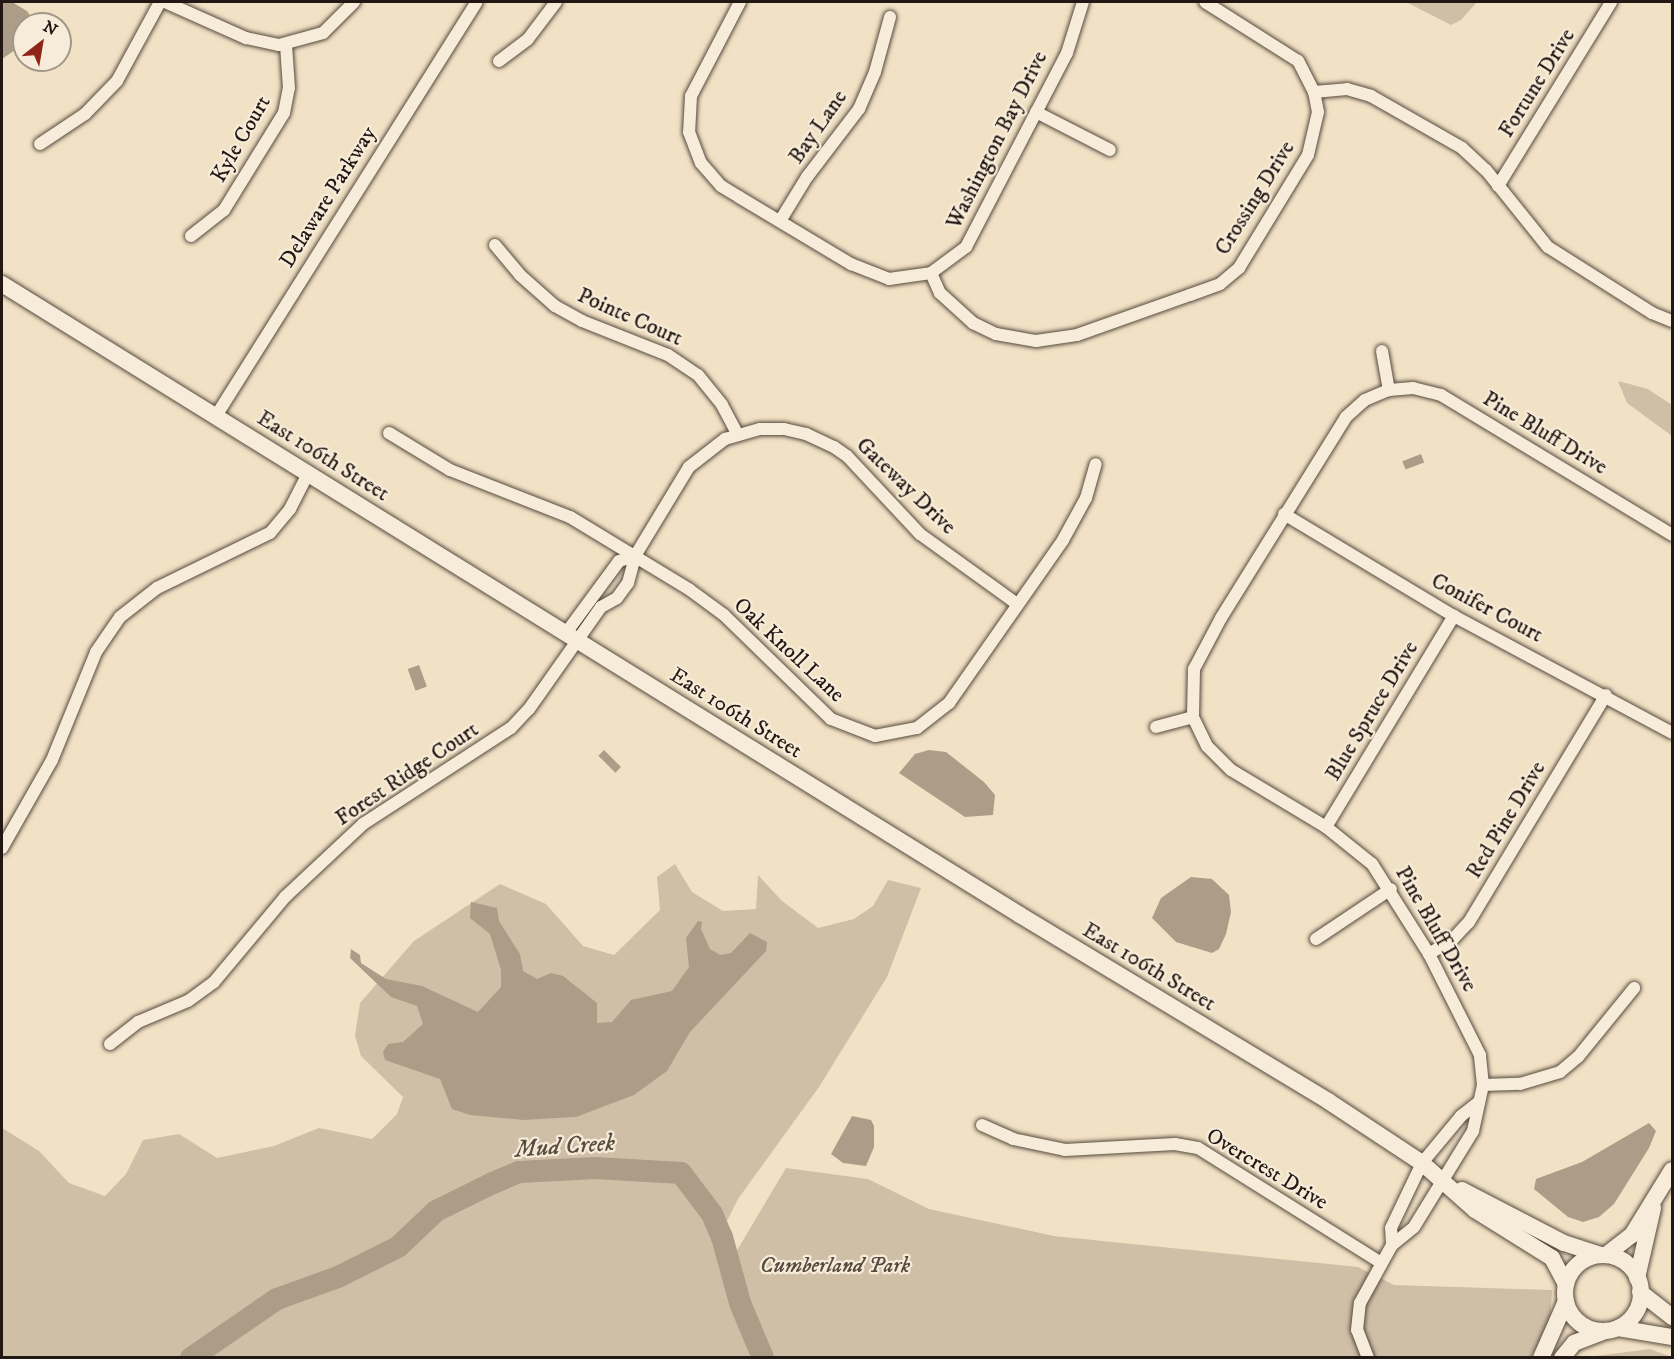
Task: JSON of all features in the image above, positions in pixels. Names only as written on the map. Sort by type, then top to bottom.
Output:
[{"type":"main road","name":"East 106th Street","points":[[2,284],[1328,1101],[1422,1163],[1475,1210],[1552,1258],[1566,1293]]},
{"type":"main road","points":[[1541,1358],[1578,1264],[1603,1255],[1632,1235],[1672,1170]]},
{"type":"main road","name":"East 106th Street","points":[[1445,1182],[1564,1243],[1603,1255]]},
{"type":"main road","points":[[1562,1358],[1574,1344],[1612,1329],[1634,1314],[1654,1202]]},
{"type":"main road","points":[[1603,1255],[1624,1262],[1639,1285],[1672,1317]]},
{"type":"main road","points":[[1566,1293],[1576,1320],[1595,1330],[1612,1329],[1672,1337]]},
{"type":"street","points":[[40,144],[85,114],[111,89],[128,67],[162,2],[246,38],[286,45],[323,33],[354,2]]},
{"type":"street","name":"Delaware Parkway","points":[[216,416],[477,2]]},
{"type":"street","points":[[499,61],[528,39],[556,2]]},
{"type":"street","name":"Washington Bay Drive","points":[[740,2],[697,82],[689,106],[689,132],[710,176],[780,221],[872,275],[905,279],[931,273],[956,258],[966,247],[1076,31],[1083,2]]},
{"type":"street","name":"Crossing Drive","points":[[931,273],[940,292],[973,323],[996,334],[1036,342],[1077,335],[1220,284],[1245,259],[1308,155],[1317,128],[1314,92],[1298,61],[1285,50],[1205,2]]},
{"type":"street","name":"Fortune Drive","points":[[1498,186],[1611,2]]},
{"type":"street","name":"Bay Lane","points":[[780,221],[807,177],[859,109],[875,72],[890,17]]},
{"type":"street","name":"Kyle Court","points":[[191,236],[224,210],[284,114],[289,88],[286,45]]},
{"type":"street","points":[[1314,92],[1347,89],[1371,96],[1462,148],[1498,186],[1548,247],[1652,313],[1672,321]]},
{"type":"street","points":[[1036,112],[1110,150]]},
{"type":"street","name":"Pointe Court","points":[[495,245],[520,275],[555,306],[668,355],[698,375],[722,405],[738,435]]},
{"type":"street","points":[[1382,351],[1389,390]]},
{"type":"street","name":"Pine Bluff Drive","points":[[1392,1245],[1414,1227],[1445,1182],[1473,1131],[1483,1085],[1480,1055],[1429,954],[1391,889],[1362,854],[1326,827],[1231,770],[1207,746],[1193,717],[1191,687],[1201,653],[1284,514],[1348,414],[1365,400],[1389,390],[1422,389],[1449,399],[1672,535]]},
{"type":"street","name":"Gateway Drive","points":[[572,636],[602,607],[616,598],[628,583],[635,556],[689,466],[725,439],[784,429],[806,434],[848,456],[920,534],[1017,604]]},
{"type":"street","name":"Oak Knoll Lane","points":[[389,433],[450,470],[570,516],[635,556],[724,615],[831,719],[875,736],[917,728],[938,714],[1077,517],[1096,464]]},
{"type":"street","points":[[2,848],[52,760],[96,652],[120,617],[157,588],[270,532],[290,509],[309,474]]},
{"type":"street","name":"Conifer Court","points":[[1284,514],[1454,616],[1606,695],[1672,733]]},
{"type":"street","name":"Gateway Drive","points":[[572,636],[619,561],[635,556]]},
{"type":"street","name":"Blue Spruce Drive","points":[[1326,827],[1454,616]]},
{"type":"street","name":"Forest Ridge Court","points":[[111,1044],[138,1022],[188,1001],[214,982],[285,897],[363,824],[511,728],[572,636]]},
{"type":"street","name":"Red Pine Drive","points":[[1429,954],[1453,939],[1469,922],[1606,695]]},
{"type":"street","points":[[1156,727],[1193,717]]},
{"type":"street","points":[[1316,939],[1391,889]]},
{"type":"street","points":[[1483,1085],[1520,1084],[1560,1072],[1578,1057],[1634,988]]},
{"type":"street","points":[[1368,1358],[1359,1340],[1357,1315],[1392,1245],[1391,1228],[1422,1163],[1461,1116],[1479,1102]]},
{"type":"street","name":"Overcrest Drive","points":[[982,1125],[1013,1139],[1065,1150],[1175,1144],[1198,1148],[1381,1263]]},
{"type":"green space","points":[[1406,2],[1477,2],[1461,20],[1451,25]]},
{"type":"green space","points":[[1618,381],[1648,389],[1672,405],[1672,436],[1627,403]]},
{"type":"green space","name":"Cumberland Park","points":[[675,864],[692,892],[723,911],[756,909],[758,875],[782,901],[818,928],[854,919],[873,906],[888,880],[921,888],[887,977],[819,1087],[738,1199],[719,1237],[733,1257],[786,1168],[868,1179],[929,1209],[1054,1236],[1358,1267],[1394,1285],[1552,1290],[1550,1325],[1530,1358],[2,1357],[2,1128],[39,1151],[69,1183],[105,1196],[126,1174],[143,1140],[179,1134],[217,1158],[274,1146],[319,1128],[372,1139],[397,1114],[403,1097],[361,1056],[355,1036],[360,1003],[414,941],[500,884],[546,904],[583,946],[614,955],[660,910],[657,877]]},
{"type":"green space","points":[[1650,1349],[1672,1357],[1591,1357],[1596,1356]]},
{"type":"shaded area","points":[[2,2],[12,2],[28,12],[12,12],[12,52],[2,59]]},
{"type":"shaded area","points":[[1421,454],[1424,462],[1406,470],[1402,461]]},
{"type":"shaded area","points":[[419,665],[427,687],[416,691],[408,669]]},
{"type":"shaded area","points":[[604,750],[621,767],[615,773],[598,756]]},
{"type":"shaded area","points":[[929,750],[946,752],[984,782],[995,795],[993,815],[965,817],[899,773],[915,754]]},
{"type":"shaded area","points":[[1191,877],[1212,879],[1229,895],[1231,912],[1226,934],[1219,949],[1212,953],[1176,942],[1152,918],[1161,898]]},
{"type":"shaded area","points":[[471,902],[497,908],[499,921],[520,954],[523,971],[537,979],[551,973],[563,976],[597,1003],[597,1023],[612,1022],[631,1000],[672,991],[689,967],[686,938],[698,921],[702,922],[701,929],[710,949],[720,955],[731,953],[750,933],[767,942],[766,951],[690,1032],[667,1071],[634,1095],[576,1117],[523,1120],[470,1115],[452,1109],[440,1079],[385,1060],[383,1052],[388,1044],[403,1042],[423,1024],[417,1006],[391,997],[350,958],[351,949],[360,955],[361,963],[386,979],[422,986],[478,1012],[501,987],[501,970],[490,934],[470,918]]},
{"type":"shaded area","points":[[852,1116],[871,1120],[874,1126],[874,1147],[866,1166],[843,1163],[831,1154]]},
{"type":"shaded area","points":[[1649,1123],[1656,1131],[1649,1148],[1614,1204],[1599,1217],[1583,1222],[1568,1217],[1534,1189],[1536,1179],[1582,1162]]},
{"type":"waterway","name":"Mud Creek","points":[[191,1358],[277,1299],[338,1277],[398,1247],[436,1211],[493,1183],[519,1172],[595,1168],[681,1173],[712,1214],[722,1237],[740,1303],[763,1358]]}]
